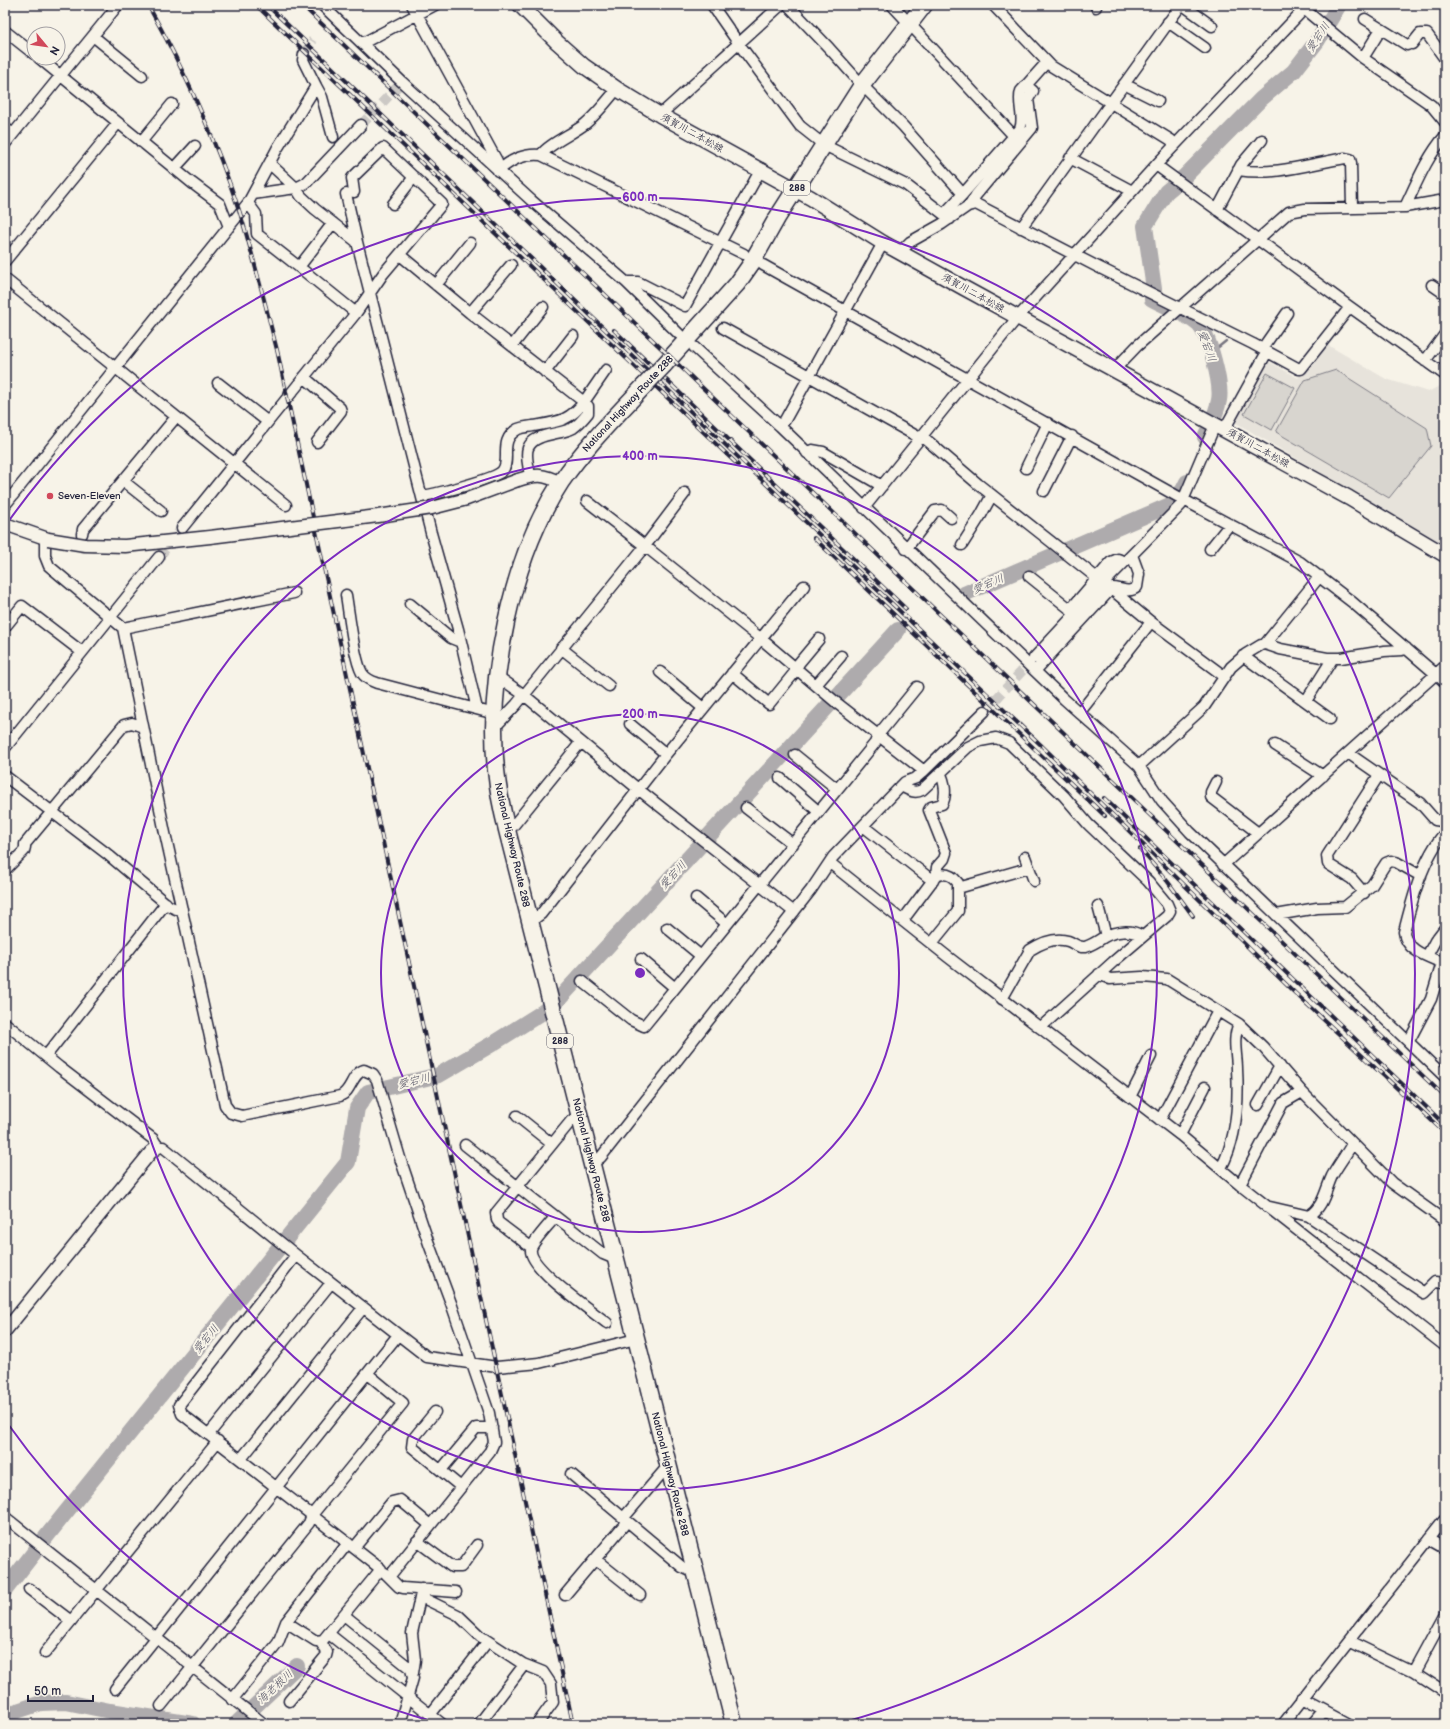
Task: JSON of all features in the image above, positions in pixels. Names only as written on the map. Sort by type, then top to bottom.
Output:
[{"type":"highway","name":"National Highway Route 288","points":[[735,1724],[695,1574],[507,830],[496,769],[495,721],[497,676],[507,616],[528,547],[561,483],[591,442],[664,365],[737,284],[751,264],[777,218],[824,145],[835,125],[862,85],[909,22],[924,5]]},
{"type":"main road","name":"須賀川二本松線","points":[[520,5],[557,42],[584,66],[617,89],[660,115],[760,170],[883,243],[1017,318],[1349,498],[1445,555]]},
{"type":"street","points":[[5,144],[118,5]]},
{"type":"street","points":[[322,5],[363,43],[402,83],[498,171],[626,282],[680,334]]},
{"type":"street","points":[[412,5],[497,161],[498,171]]},
{"type":"street","points":[[363,43],[435,5]]},
{"type":"street","points":[[712,5],[800,126],[824,145],[906,185],[948,216]]},
{"type":"street","points":[[660,115],[781,5]]},
{"type":"street","points":[[788,5],[830,48],[862,85],[903,126],[964,194]]},
{"type":"street","points":[[892,5],[1014,136]]},
{"type":"street","points":[[993,5],[1055,69],[1171,140],[1174,145]]},
{"type":"street","points":[[1021,228],[1168,22],[1182,5],[1212,26]]},
{"type":"street","points":[[864,508],[1017,318],[1075,256],[1174,145],[1306,7],[1363,58],[1431,105],[1445,122]]},
{"type":"street","points":[[1365,19],[1409,44],[1420,34],[1427,34],[1445,59]]},
{"type":"street","points":[[1168,22],[1205,48]]},
{"type":"street","points":[[1363,58],[1381,29]]},
{"type":"street","points":[[5,31],[26,48]]},
{"type":"street","points":[[93,36],[142,76]]},
{"type":"street","points":[[304,54],[303,60],[322,97],[333,137]]},
{"type":"street","points":[[948,216],[964,194],[1021,127],[1021,91],[1047,62]]},
{"type":"street","points":[[49,66],[174,169],[220,204],[229,227]]},
{"type":"street","points":[[1124,84],[1158,101]]},
{"type":"street","points":[[970,205],[976,195],[1032,128],[1028,99],[1033,91],[1026,85]]},
{"type":"street","points":[[5,505],[248,203],[316,86]]},
{"type":"street","points":[[541,155],[545,150],[586,124],[617,89]]},
{"type":"street","points":[[141,142],[172,104]]},
{"type":"street","points":[[5,261],[118,123]]},
{"type":"street","points":[[253,194],[296,188],[311,178],[362,125]]},
{"type":"street","points":[[5,128],[13,134]]},
{"type":"street","points":[[1405,207],[1424,166],[1436,146],[1445,136]]},
{"type":"street","points":[[1217,210],[1238,170],[1246,158],[1262,140]]},
{"type":"street","points":[[174,169],[195,146]]},
{"type":"street","points":[[182,528],[235,464],[356,313],[370,292],[442,204],[384,148],[352,178],[350,193],[357,242],[370,292],[422,496],[461,642],[477,709]]},
{"type":"street","points":[[498,171],[508,162],[524,156],[533,154],[541,155],[721,241],[744,254]]},
{"type":"street","points":[[1070,158],[1132,191]]},
{"type":"street","points":[[1238,170],[1254,173],[1271,172],[1345,158],[1350,159],[1352,208]]},
{"type":"street","points":[[270,164],[296,188],[301,196],[357,242]]},
{"type":"street","points":[[1156,165],[1257,240],[1445,375]]},
{"type":"street","points":[[626,282],[638,282],[685,306],[760,170]]},
{"type":"street","points":[[393,204],[414,178]]},
{"type":"street","points":[[1114,370],[1181,307],[1289,212],[1305,209],[1405,207],[1445,200]]},
{"type":"street","points":[[248,203],[256,214],[257,234],[356,313]]},
{"type":"street","points":[[900,252],[910,242],[948,216],[970,205],[976,204],[1075,256],[1181,307],[1301,369],[1350,307]]},
{"type":"street","points":[[299,267],[333,223]]},
{"type":"street","points":[[436,285],[470,243]]},
{"type":"street","points":[[780,426],[785,420],[883,243]]},
{"type":"street","points":[[400,255],[470,313],[588,406],[588,413],[574,427],[563,432],[536,438],[530,445],[527,453],[530,476]]},
{"type":"street","points":[[470,313],[511,265]]},
{"type":"street","points":[[763,265],[1072,436],[1184,500],[1300,562],[1320,576],[1445,682]]},
{"type":"street","points":[[5,280],[286,505]]},
{"type":"street","points":[[1432,285],[1445,294]]},
{"type":"street","points":[[512,346],[543,307]]},
{"type":"street","points":[[1035,671],[1128,558],[1173,514],[1184,500],[1220,428],[1287,313]]},
{"type":"street","points":[[722,328],[921,437],[992,495],[1106,584],[1151,622],[1224,676]]},
{"type":"street","points":[[1425,361],[1445,334]]},
{"type":"street","points":[[545,372],[573,336]]},
{"type":"street","points":[[694,348],[780,426],[906,549],[1029,660],[1035,671],[1139,766],[1162,801],[1223,865],[1445,1077]]},
{"type":"street","points":[[422,496],[437,494],[502,472],[505,468],[507,443],[512,433],[523,427],[565,419],[574,414],[606,370]]},
{"type":"street","points":[[304,377],[340,408],[341,411],[318,442]]},
{"type":"street","points":[[218,383],[268,422]]},
{"type":"street","points":[[82,534],[83,529],[176,417]]},
{"type":"street","points":[[1026,468],[1048,423]]},
{"type":"street","points":[[1044,491],[1072,436]]},
{"type":"street","points":[[807,453],[812,450],[824,452],[882,486]]},
{"type":"street","points":[[5,524],[47,539],[85,545],[125,546],[210,537],[432,508],[467,499],[530,476],[540,475],[561,483]]},
{"type":"street","points":[[123,481],[161,511]]},
{"type":"street","points":[[346,596],[361,672],[367,679],[377,683],[477,709],[495,721],[502,722],[645,546],[685,493]]},
{"type":"street","points":[[962,545],[992,495]]},
{"type":"street","points":[[587,501],[760,638],[816,685],[924,771]]},
{"type":"street","points":[[906,549],[935,511],[942,510],[951,518]]},
{"type":"street","points":[[1210,549],[1230,524]]},
{"type":"street","points":[[47,539],[45,556],[49,566],[123,628],[182,909],[208,1022],[223,1100],[228,1110],[235,1115],[242,1116],[340,1096],[346,1092],[358,1073],[368,1071],[375,1077],[429,1244],[489,1413],[494,1442],[493,1445],[389,1577]]},
{"type":"street","points":[[5,748],[159,557]]},
{"type":"street","points":[[1106,584],[1128,591],[1137,587],[1139,574],[1128,558]]},
{"type":"street","points":[[1029,576],[1070,609]]},
{"type":"street","points":[[1139,766],[1204,707],[1231,667],[1243,656],[1265,644],[1320,576]]},
{"type":"street","points":[[1029,660],[1070,609],[1106,584]]},
{"type":"street","points":[[1029,660],[1106,584]]},
{"type":"street","points":[[530,922],[534,921],[545,909],[666,754],[804,586]]},
{"type":"street","points":[[123,628],[294,593]]},
{"type":"street","points":[[410,604],[451,638],[461,642]]},
{"type":"street","points":[[5,628],[22,606],[82,652]]},
{"type":"street","points":[[1080,712],[1151,622]]},
{"type":"street","points":[[732,673],[769,704],[795,672],[799,663],[819,639]]},
{"type":"street","points":[[1265,644],[1280,649],[1332,658],[1349,658],[1384,651],[1402,650],[1406,648]]},
{"type":"street","points":[[561,648],[609,686]]},
{"type":"street","points":[[816,685],[841,656]]},
{"type":"street","points":[[1243,656],[1330,719]]},
{"type":"street","points":[[1306,701],[1332,658]]},
{"type":"street","points":[[1223,865],[1445,666]]},
{"type":"street","points":[[660,672],[703,708]]},
{"type":"street","points":[[497,676],[524,695],[638,789],[794,912]]},
{"type":"street","points":[[582,981],[631,1020],[644,1026],[875,743],[878,735],[917,687]]},
{"type":"street","points":[[592,1164],[601,1157],[652,1093],[794,912],[833,857],[905,782],[916,778],[924,771],[985,711]]},
{"type":"street","points":[[5,870],[24,851],[25,844],[124,725],[132,723],[143,727]]},
{"type":"street","points":[[630,724],[666,754]]},
{"type":"street","points":[[901,786],[912,792],[922,790],[968,747],[983,739],[996,738],[1009,743],[1015,747],[1064,796],[1088,824],[1148,881],[1167,904],[1169,914],[1142,936],[1040,1028]]},
{"type":"street","points":[[507,830],[513,826],[581,742]]},
{"type":"street","points":[[1275,745],[1323,776]]},
{"type":"street","points":[[1348,753],[1420,803],[1435,820],[1442,821],[1445,819]]},
{"type":"street","points":[[795,755],[837,789]]},
{"type":"street","points":[[903,920],[935,878],[937,867],[946,853],[929,810],[931,807],[942,804],[944,799],[943,781],[940,773]]},
{"type":"street","points":[[1364,893],[1352,879],[1328,864],[1327,856],[1379,775]]},
{"type":"street","points":[[5,776],[106,853],[172,908],[182,909]]},
{"type":"street","points":[[780,778],[819,812]]},
{"type":"street","points":[[1216,782],[1211,792],[1211,797],[1258,833]]},
{"type":"street","points":[[746,808],[793,844]]},
{"type":"street","points":[[862,826],[935,878]]},
{"type":"street","points":[[1409,1041],[1431,999],[1443,963],[1412,948],[1406,940],[1404,932],[1421,876],[1437,842],[1445,833]]},
{"type":"street","points":[[1025,857],[1034,881]]},
{"type":"street","points":[[1276,915],[1317,908],[1346,908],[1372,885],[1386,863],[1391,861],[1396,862],[1421,876]]},
{"type":"street","points":[[830,863],[1002,999],[1180,1135],[1240,1185],[1445,1346]]},
{"type":"street","points":[[958,888],[1028,868]]},
{"type":"street","points":[[932,943],[958,911],[958,882],[947,874],[935,878]]},
{"type":"street","points":[[696,898],[727,924]]},
{"type":"street","points":[[46,1056],[166,903]]},
{"type":"street","points":[[1098,906],[1106,936]]},
{"type":"street","points":[[668,928],[701,956]]},
{"type":"street","points":[[1427,956],[1435,941],[1445,928]]},
{"type":"street","points":[[1002,999],[1030,950],[1037,946],[1057,939],[1083,947],[1094,944],[1106,936],[1130,932],[1142,936]]},
{"type":"street","points":[[641,958],[675,988]]},
{"type":"street","points":[[1099,974],[1110,979],[1142,977],[1167,980],[1239,1024],[1263,1047],[1302,1092],[1352,1144],[1392,1183],[1445,1221]]},
{"type":"street","points":[[1160,1120],[1218,1011]]},
{"type":"street","points":[[5,1023],[153,1139],[158,1147]]},
{"type":"street","points":[[1221,1168],[1230,1149],[1237,1110],[1235,1040],[1239,1024]]},
{"type":"street","points":[[1130,1097],[1151,1056]]},
{"type":"street","points":[[1258,1104],[1280,1066]]},
{"type":"street","points":[[1180,1135],[1205,1087]]},
{"type":"street","points":[[1240,1185],[1283,1103],[1302,1092]]},
{"type":"street","points":[[517,1116],[552,1144]]},
{"type":"street","points":[[532,1246],[528,1245],[500,1223],[496,1216],[497,1209],[571,1121],[580,1116]]},
{"type":"street","points":[[1309,1216],[1317,1210],[1332,1177],[1352,1144]]},
{"type":"street","points":[[465,1145],[603,1254],[615,1258]]},
{"type":"street","points":[[5,1331],[153,1149],[163,1147],[331,1283],[427,1357],[497,1368],[539,1363],[636,1339]]},
{"type":"street","points":[[1268,1206],[1309,1216],[1424,1293],[1436,1282],[1445,1283]]},
{"type":"street","points":[[556,1217],[532,1246],[531,1255],[548,1276],[608,1323]]},
{"type":"street","points":[[296,1255],[179,1404],[182,1414],[381,1569],[398,1587],[422,1593],[456,1592]]},
{"type":"street","points":[[209,1434],[331,1283]]},
{"type":"street","points":[[241,1459],[363,1308]]},
{"type":"street","points":[[115,1689],[398,1336]]},
{"type":"street","points":[[161,1706],[309,1523],[312,1515],[403,1403],[368,1374]]},
{"type":"street","points":[[435,1412],[413,1439],[412,1447],[461,1487]]},
{"type":"street","points":[[441,1470],[476,1428],[492,1428]]},
{"type":"street","points":[[45,1653],[218,1441]]},
{"type":"street","points":[[565,1595],[624,1525],[626,1515],[668,1466]]},
{"type":"street","points":[[571,1474],[682,1568],[695,1574]]},
{"type":"street","points":[[232,1700],[278,1643],[286,1622],[351,1545],[392,1502],[400,1500],[430,1525]]},
{"type":"street","points":[[5,1516],[232,1700],[264,1724]]},
{"type":"street","points":[[1283,1724],[1445,1519]]},
{"type":"street","points":[[1429,1539],[1445,1548]]},
{"type":"street","points":[[417,1541],[452,1567],[461,1567],[478,1545]]},
{"type":"street","points":[[595,1559],[640,1595]]},
{"type":"street","points":[[286,1622],[316,1641],[323,1640],[381,1569]]},
{"type":"street","points":[[29,1589],[71,1621]]},
{"type":"street","points":[[422,1593],[458,1615],[474,1632],[524,1665],[543,1672],[551,1684],[553,1702],[538,1724]]},
{"type":"street","points":[[400,1724],[414,1678],[413,1673],[415,1660],[412,1632],[422,1593]]},
{"type":"street","points":[[344,1615],[413,1673]]},
{"type":"street","points":[[1414,1672],[1445,1615]]},
{"type":"street","points":[[329,1634],[442,1724]]},
{"type":"street","points":[[289,1701],[326,1656],[327,1652],[320,1641]]},
{"type":"street","points":[[430,1714],[488,1641]]},
{"type":"street","points":[[1354,1642],[1414,1672],[1445,1692]]},
{"type":"street","points":[[479,1724],[524,1665]]},
{"type":"street","points":[[1302,1699],[1349,1724]]},
{"type":"street","points":[[1313,1724],[1324,1711]]},
{"type":"shaded area","points":[[1326,344],[1386,379],[1428,392],[1445,383],[1445,540],[1441,544],[1233,421],[1266,360],[1298,378]]},
{"type":"shaded area","points":[[1336,370],[1427,428],[1431,446],[1389,498],[1276,432],[1305,380]]},
{"type":"shaded area","points":[[1267,373],[1295,388],[1272,430],[1244,414]]},
{"type":"waterway","name":"愛宕川","points":[[1205,437],[1215,414],[1219,400],[1219,383],[1214,360],[1206,338],[1198,324],[1182,313],[1152,299],[1154,289],[1145,226],[1166,192],[1184,177],[1261,99],[1294,71],[1318,40],[1339,5]]},
{"type":"waterway","points":[[1211,353],[1226,341]]},
{"type":"waterway","name":"愛宕川","points":[[964,594],[1172,504],[1183,490],[1187,482]]},
{"type":"waterway","name":"愛宕川","points":[[5,1590],[348,1162],[357,1108],[368,1092],[439,1075],[543,1012],[559,999],[898,630]]},
{"type":"waterway","name":"海老根川","points":[[236,1724],[297,1666]]},
{"type":"waterway","name":"海老根川","points":[[5,1715],[41,1703],[66,1702],[110,1711],[193,1724]]},
{"type":"tunnel","points":[[304,54],[313,40]]},
{"type":"tunnel","points":[[361,125],[401,83]]},
{"type":"tunnel","points":[[159,557],[182,528]]},
{"type":"tunnel","points":[[985,711],[1034,658]]},
{"type":"railway","points":[[148,5],[175,55],[221,159],[245,230],[277,350],[573,1724]]},
{"type":"railway","points":[[256,5],[738,465]]},
{"type":"railway","points":[[267,5],[788,505],[1042,746],[1295,993],[1445,1133]]},
{"type":"railway","points":[[302,5],[1445,1097]]},
{"type":"railway","points":[[614,330],[906,609]]},
{"type":"railway","points":[[814,538],[1105,816]]},
{"type":"railway","points":[[1104,798],[1445,1125]]},
{"type":"railway","points":[[1140,849],[1168,882],[1193,916]]},
{"type":"place","name":"Seven-Eleven","points":[[50,496]]}]
